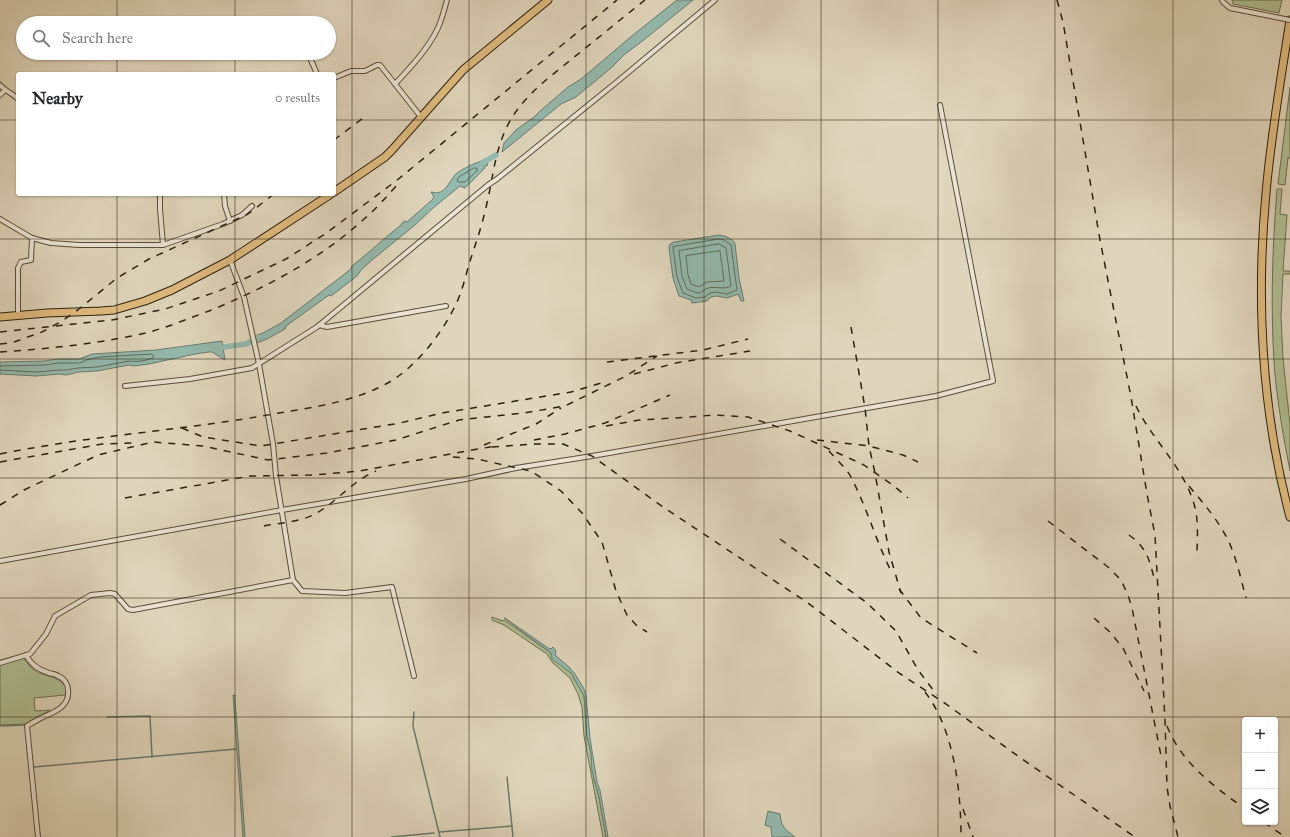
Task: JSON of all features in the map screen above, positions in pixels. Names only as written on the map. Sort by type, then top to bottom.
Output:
[{"type":"main road","points":[[336,191],[385,157],[422,118],[463,70],[548,0]]},
{"type":"main road","points":[[1290,20],[1272,138],[1266,193],[1261,278],[1263,344],[1268,397],[1276,452],[1290,517]]},
{"type":"main road","points":[[0,317],[114,310],[145,301],[172,290],[230,260],[328,196]]},
{"type":"street","points":[[395,84],[431,41],[438,29],[447,0]]},
{"type":"street","points":[[125,386],[190,379],[252,368],[319,325],[715,0]]},
{"type":"street","points":[[1222,0],[1230,8],[1290,20]]},
{"type":"street","points":[[311,60],[316,72]]},
{"type":"street","points":[[336,77],[350,71],[364,71],[377,65],[380,66],[422,118]]},
{"type":"street","points":[[0,85],[16,96]]},
{"type":"street","points":[[0,95],[5,90]]},
{"type":"street","points":[[0,561],[282,510],[466,479],[516,468],[936,396],[992,381],[940,105]]},
{"type":"street","points":[[160,196],[163,245]]},
{"type":"street","points":[[224,196],[225,206],[230,221]]},
{"type":"street","points":[[0,219],[32,238],[51,243],[163,245],[230,221],[242,215],[252,206]]},
{"type":"street","points":[[18,316],[18,268],[21,262],[31,260],[32,238]]},
{"type":"street","points":[[230,260],[244,297],[252,328],[273,444],[293,580],[302,591],[345,593],[392,587],[414,676]]},
{"type":"street","points":[[319,325],[327,327],[446,306]]},
{"type":"street","points":[[0,663],[30,654],[42,641],[55,616],[91,595],[110,593],[115,594],[128,609],[133,610],[293,580]]},
{"type":"street","points":[[26,656],[34,667],[43,672],[58,676],[64,680],[68,686],[69,692],[65,704],[59,710],[27,726],[38,837]]},
{"type":"green space","points":[[1232,0],[1282,0],[1279,13],[1233,4]]},
{"type":"green space","points":[[1290,87],[1290,158],[1288,158],[1285,185],[1278,184]]},
{"type":"green space","points":[[1277,189],[1282,189],[1280,214],[1287,215],[1283,271],[1290,271],[1290,274],[1283,274],[1281,317],[1283,358],[1290,425],[1290,471],[1275,374],[1272,322],[1273,246]]},
{"type":"green space","points":[[492,617],[503,621],[504,620],[551,653],[571,673],[584,696],[587,736],[606,837],[603,837],[584,736],[582,707],[578,694],[570,678],[553,663],[547,654],[504,625],[492,620]]},
{"type":"green space","points":[[23,658],[38,673],[54,678],[62,683],[67,692],[65,695],[34,698],[35,711],[50,710],[26,724],[0,725],[0,664]]},
{"type":"water","points":[[677,0],[693,0],[625,54],[611,68],[576,97],[561,104],[502,152],[504,143],[516,130]]},
{"type":"water","points":[[489,158],[487,166],[485,166],[484,169],[465,188],[460,186],[433,208],[415,225],[372,260],[357,276],[331,296],[329,295],[286,326],[285,329],[254,344],[252,337],[281,323],[351,269],[352,266],[402,223],[405,221],[407,222],[433,199],[434,197],[431,192],[440,192],[446,188],[457,173],[469,166]]},
{"type":"water","points":[[719,235],[731,239],[735,244],[739,278],[744,301],[741,301],[738,294],[727,298],[717,296],[711,297],[707,301],[692,303],[691,300],[679,296],[673,278],[669,248],[670,244],[674,242]]},
{"type":"water","points":[[222,341],[225,360],[212,352],[209,352],[149,364],[134,366],[129,365],[66,375],[36,376],[0,374],[0,362],[79,359],[92,354],[156,350]]},
{"type":"water","points":[[504,618],[548,648],[551,649],[553,647],[556,651],[555,655],[575,674],[584,689],[597,782],[600,790],[608,837],[606,837],[599,797],[592,771],[591,753],[587,736],[584,696],[571,673],[552,659],[551,653]]},
{"type":"water","points":[[233,695],[235,695],[245,837],[243,837]]},
{"type":"water","points":[[768,811],[780,814],[781,822],[784,827],[795,837],[772,837],[771,827],[765,825]]},
{"type":"waterway","points":[[482,163],[496,155]]},
{"type":"waterway","points":[[217,348],[246,344],[257,338]]},
{"type":"waterway","points":[[414,712],[413,726],[440,837]]},
{"type":"waterway","points":[[107,717],[150,716],[152,757]]},
{"type":"waterway","points":[[0,726],[26,725]]},
{"type":"waterway","points":[[34,767],[236,749]]},
{"type":"waterway","points":[[507,777],[513,837]]},
{"type":"waterway","points":[[439,832],[512,826]]},
{"type":"waterway","points":[[391,837],[434,833]]},
{"type":"railway","points":[[0,332],[112,320],[165,309],[219,291],[286,259],[325,234],[396,181],[617,0]]},
{"type":"railway","points":[[0,454],[69,442],[253,418],[319,406],[359,396],[384,385],[395,378],[416,361],[435,339],[458,299],[484,217],[498,150],[511,119],[524,101],[539,86],[645,0]]},
{"type":"railway","points":[[1057,0],[1063,22],[1100,240],[1131,397],[1155,535],[1167,787],[1178,837]]},
{"type":"railway","points":[[336,138],[367,115]]},
{"type":"railway","points":[[0,352],[71,346],[124,338],[175,324],[209,311],[271,283],[310,260],[347,234],[377,207],[398,184]]},
{"type":"railway","points":[[0,344],[11,343],[42,332],[62,321],[79,309],[117,278],[149,259],[248,214],[271,196]]},
{"type":"railway","points":[[851,327],[865,408],[869,446],[889,552],[901,593]]},
{"type":"railway","points":[[607,362],[703,350],[748,339]]},
{"type":"railway","points":[[634,374],[676,363],[750,351]]},
{"type":"railway","points":[[0,505],[24,490],[98,455],[153,442],[203,446],[268,460],[327,453],[396,440],[459,420],[524,413],[565,406],[626,376],[657,356]]},
{"type":"railway","points":[[182,428],[203,437],[261,446],[400,423],[442,413],[571,392],[601,383]]},
{"type":"railway","points":[[534,440],[565,434],[605,423],[670,395]]},
{"type":"railway","points":[[1136,406],[1153,434],[1181,474],[1188,489],[1194,504],[1197,520],[1197,554]]},
{"type":"railway","points":[[484,445],[536,424],[561,408]]},
{"type":"railway","points":[[606,426],[639,420],[715,415],[748,417],[790,431],[864,465],[894,486],[908,498]]},
{"type":"railway","points":[[817,440],[869,446],[903,455],[918,462]]},
{"type":"railway","points":[[0,462],[102,444],[133,443]]},
{"type":"railway","points":[[492,447],[533,444],[563,444],[592,456],[663,507],[808,603],[899,673],[946,704],[1022,759],[1135,837]]},
{"type":"railway","points":[[125,498],[250,476],[314,475],[360,471],[496,446]]},
{"type":"railway","points":[[829,451],[851,477],[891,571]]},
{"type":"railway","points":[[453,457],[477,459],[531,471],[561,491],[582,513],[602,542],[616,591],[627,615],[637,626],[647,632]]},
{"type":"railway","points":[[264,526],[296,521],[309,517],[330,504],[359,480],[376,471]]},
{"type":"railway","points":[[1189,486],[1206,506],[1225,534],[1237,563],[1246,598]]},
{"type":"railway","points":[[1048,521],[1108,567],[1121,580],[1132,608],[1162,761]]},
{"type":"railway","points":[[1129,535],[1135,539],[1146,554],[1154,578]]},
{"type":"railway","points":[[780,539],[867,603],[896,631],[918,670],[937,695]]},
{"type":"railway","points":[[899,589],[921,618],[977,653]]},
{"type":"railway","points":[[1094,618],[1110,632],[1123,648],[1144,691]]},
{"type":"railway","points":[[925,692],[935,707],[943,724],[954,761],[961,819],[961,837]]},
{"type":"railway","points":[[1167,726],[1173,740],[1190,763],[1211,783],[1242,807]]},
{"type":"railway","points":[[963,809],[973,837]]},
{"type":"railway","points":[[1268,825],[1285,837]]}]
